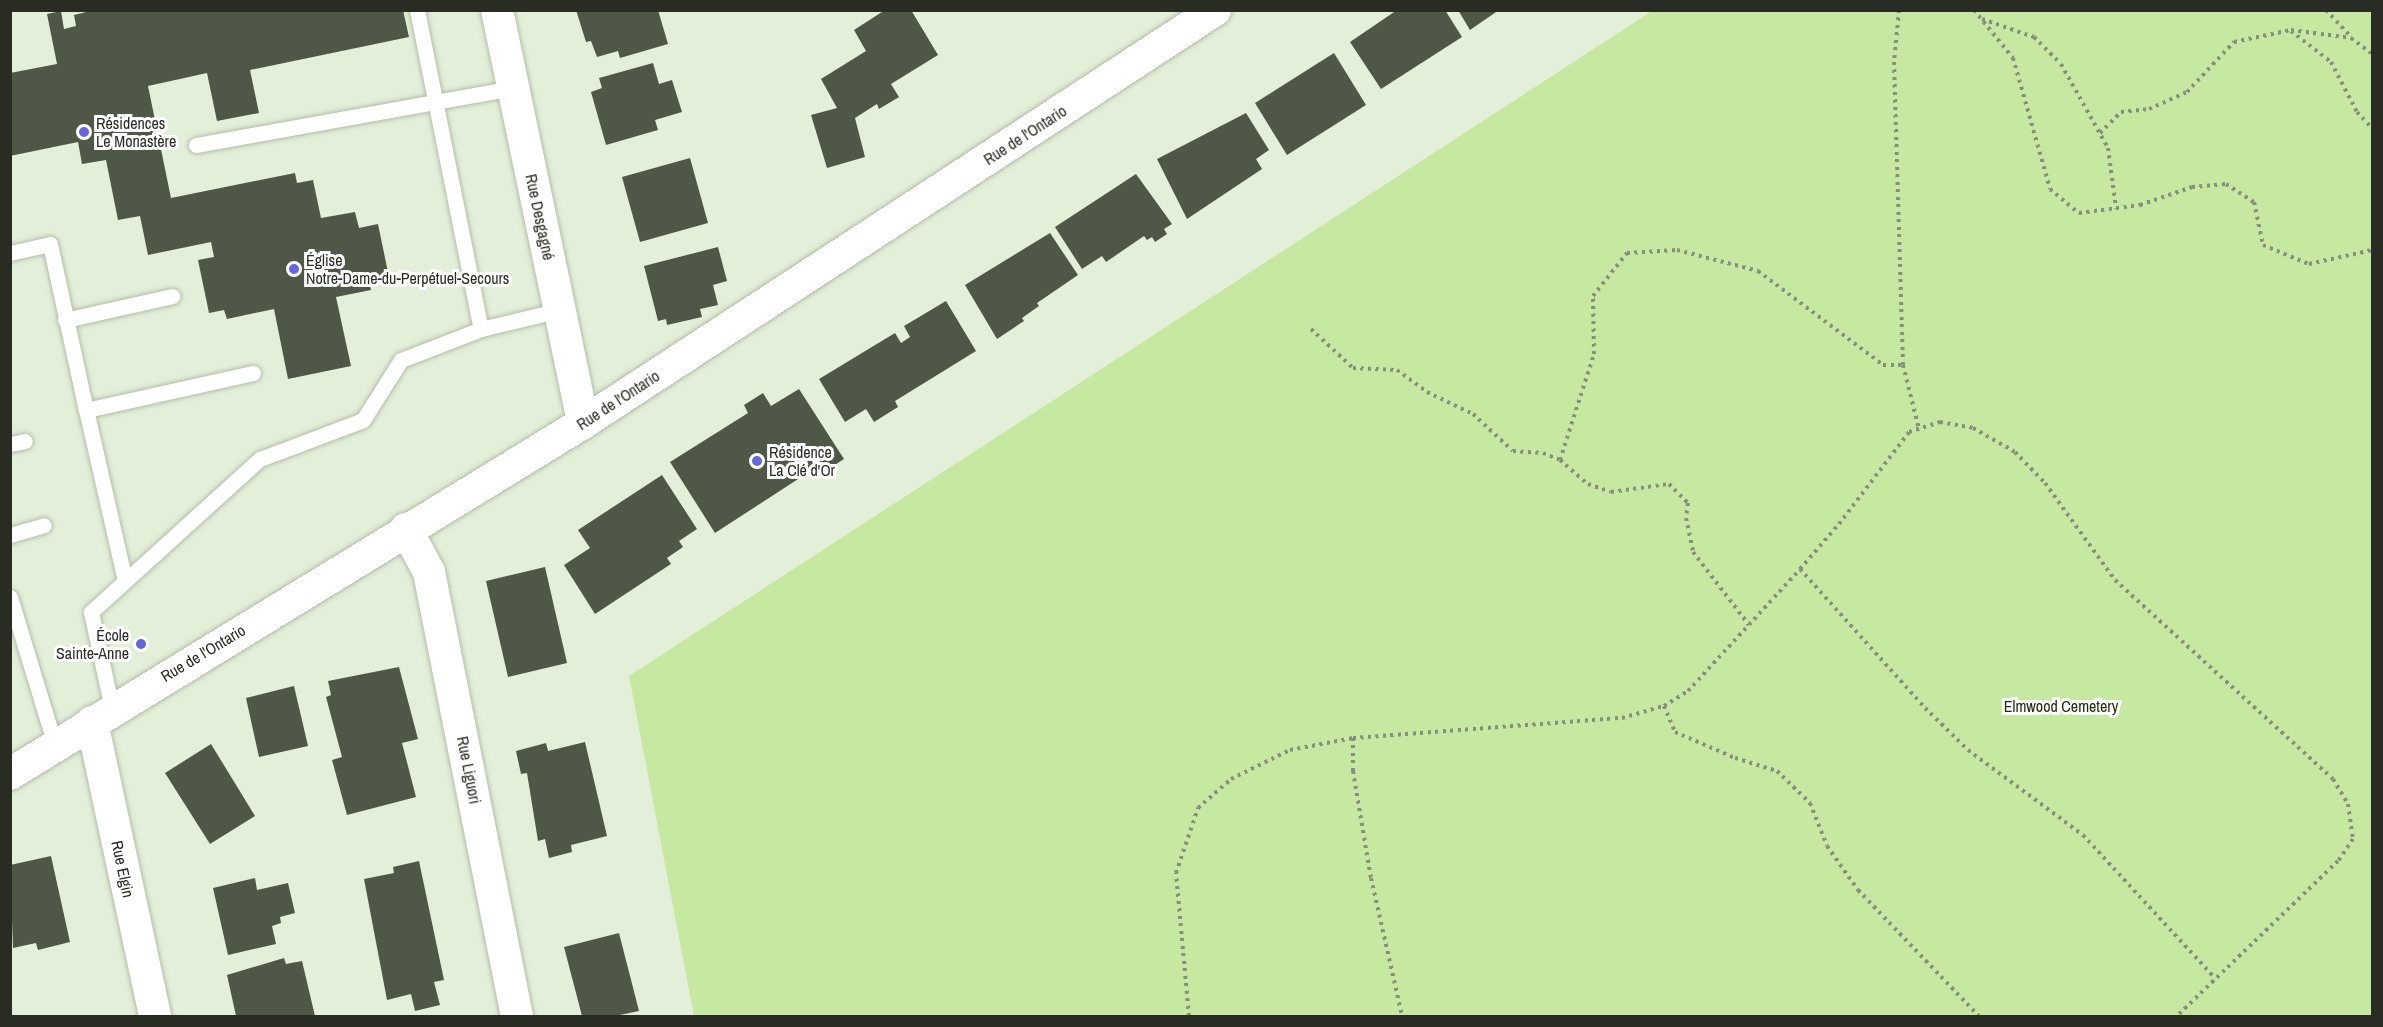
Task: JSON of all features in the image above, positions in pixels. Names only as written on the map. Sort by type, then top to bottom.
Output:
[{"type":"street","name":"Rue Desgagné","points":[[497,10],[583,423]]},
{"type":"street","name":"Rue de l'Ontario","points":[[10,774],[406,529],[583,423],[1215,10]]},
{"type":"street","name":"Rue Liguori","points":[[406,529],[429,572],[518,1017]]},
{"type":"street","name":"Rue Elgin","points":[[102,716],[155,1017]]},
{"type":"lane","points":[[417,10],[481,329]]},
{"type":"lane","points":[[196,145],[513,88]]},
{"type":"lane","points":[[10,254],[50,244],[65,320],[125,581]]},
{"type":"lane","points":[[65,320],[172,296]]},
{"type":"lane","points":[[102,716],[91,612],[260,459],[363,420],[401,360],[481,329],[560,310]]},
{"type":"lane","points":[[87,411],[253,373]]},
{"type":"lane","points":[[10,535],[44,525]]},
{"type":"lane","points":[[10,597],[55,745]]},
{"type":"path","points":[[1899,10],[1894,62],[1903,365],[1919,429]]},
{"type":"path","points":[[1974,10],[2013,58],[2050,189],[2079,213],[2140,205],[2192,188],[2226,184],[2254,202],[2263,245],[2309,264],[2373,250]]},
{"type":"path","points":[[2326,10],[2351,38],[2373,54]]},
{"type":"path","points":[[1981,18],[2034,37],[2061,64],[2108,148],[2116,208]]},
{"type":"path","points":[[2100,133],[2121,112],[2149,109],[2187,92],[2234,42],[2291,30],[2351,38]]},
{"type":"path","points":[[2291,30],[2331,62],[2357,112],[2373,128]]},
{"type":"path","points":[[1560,460],[1594,354],[1593,296],[1627,254],[1677,250],[1758,271],[1883,365],[1903,365]]},
{"type":"path","points":[[1311,329],[1353,368],[1397,370],[1427,392],[1473,414],[1513,451],[1543,453],[1560,460],[1588,484],[1611,492],[1669,484],[1688,503],[1686,518],[1693,552],[1749,625]]},
{"type":"path","points":[[1190,1017],[1176,873],[1198,808],[1231,779],[1290,750],[1353,738],[1622,718],[1664,706],[1688,691],[1800,569],[1839,524],[1909,432],[1940,422],[1973,428],[2015,452],[2045,483],[2115,580],[2334,779],[2348,804],[2353,839],[2338,861],[2177,1017]]},
{"type":"path","points":[[1800,569],[1925,708],[1968,750],[2083,835],[2215,978]]},
{"type":"path","points":[[1664,706],[1675,732],[1735,758],[1777,771],[1810,803],[1827,846],[1858,890],[1979,1017]]},
{"type":"path","points":[[1353,738],[1353,771],[1371,878],[1402,1017]]},
{"type":"green space","name":"Elmwood Cemetery","points":[[1652,11],[2372,11],[2372,1016],[694,1016],[629,676]]},
{"type":"building","points":[[94,10],[403,10],[409,37],[250,70],[259,113],[217,121],[207,73],[148,86],[171,198],[295,173],[297,183],[313,180],[321,218],[355,212],[359,228],[378,224],[389,277],[369,281],[371,290],[336,297],[351,366],[288,379],[274,309],[227,319],[224,310],[209,313],[198,260],[214,257],[211,242],[148,255],[140,216],[118,220],[106,160],[82,164],[78,142],[10,156],[10,73],[57,64],[47,14],[61,11],[64,29],[76,26],[74,15]]},
{"type":"building","points":[[576,10],[658,10],[668,44],[620,58],[618,51],[597,57],[591,41],[586,42]]},
{"type":"building","points":[[885,10],[911,10],[938,55],[891,84],[899,97],[879,109],[877,104],[855,118],[865,157],[827,168],[811,115],[837,108],[821,79],[866,51],[854,30]]},
{"type":"building","points":[[1397,10],[1445,10],[1462,37],[1381,89],[1350,42]]},
{"type":"building","points":[[1458,10],[1499,10],[1470,30]]},
{"type":"building","points":[[1334,53],[1366,105],[1287,155],[1255,103]]},
{"type":"building","points":[[653,63],[659,84],[672,80],[682,112],[655,120],[658,130],[606,145],[591,92],[602,88],[599,78]]},
{"type":"building","points":[[1246,113],[1269,150],[1256,159],[1262,169],[1187,219],[1157,159]]},
{"type":"building","points":[[690,158],[708,223],[640,242],[622,177]]},
{"type":"building","points":[[1136,174],[1172,224],[1164,229],[1167,234],[1155,242],[1152,237],[1147,240],[1144,236],[1106,262],[1102,256],[1082,269],[1055,227]]},
{"type":"building","points":[[1050,233],[1078,275],[1037,303],[1039,306],[1022,318],[1024,321],[997,339],[965,285]]},
{"type":"building","points":[[718,247],[727,281],[713,285],[718,305],[700,309],[702,317],[667,325],[666,319],[658,321],[644,266]]},
{"type":"building","points":[[946,301],[976,351],[895,401],[898,407],[874,422],[866,409],[845,422],[819,379],[895,333],[901,343],[910,337],[904,326]]},
{"type":"building","name":"Résidence La Clé d'Or","points":[[799,389],[844,459],[816,477],[812,470],[715,533],[670,462],[748,413],[744,405],[763,393],[771,406]]},
{"type":"building","points":[[662,475],[697,529],[679,541],[683,547],[667,558],[671,564],[595,614],[564,565],[590,548],[578,530]]},
{"type":"building","points":[[545,567],[567,663],[508,677],[486,581]]},
{"type":"building","points":[[399,667],[418,739],[402,743],[416,797],[347,815],[332,760],[342,757],[326,697],[331,695],[328,681]]},
{"type":"building","points":[[294,686],[308,746],[259,757],[246,698]]},
{"type":"building","points":[[585,742],[607,836],[571,845],[572,852],[549,858],[545,839],[538,841],[527,773],[521,774],[516,751],[546,743],[548,751]]},
{"type":"building","points":[[211,744],[255,816],[210,844],[165,773]]},
{"type":"building","points":[[51,856],[70,942],[38,950],[36,943],[13,948],[10,865]]},
{"type":"building","points":[[419,861],[444,980],[434,982],[440,1005],[415,1011],[411,994],[387,1000],[364,879],[394,873],[393,867]]},
{"type":"building","points":[[255,878],[257,890],[288,883],[295,913],[280,917],[281,923],[272,926],[276,944],[228,955],[213,888]]},
{"type":"building","points":[[619,933],[639,1011],[615,1016],[582,1016],[564,947]]},
{"type":"building","points":[[284,958],[286,964],[302,961],[315,1016],[236,1016],[227,975]]},
{"type":"place","name":"Résidences Le Monastère","points":[[84,132]]},
{"type":"place","name":"Église Notre-Dame-du-Perpétuel-Secours","points":[[294,269]]},
{"type":"place","name":"Résidence La Clé d'Or","points":[[757,461]]},
{"type":"place","name":"École Sainte-Anne","points":[[141,644]]}]
